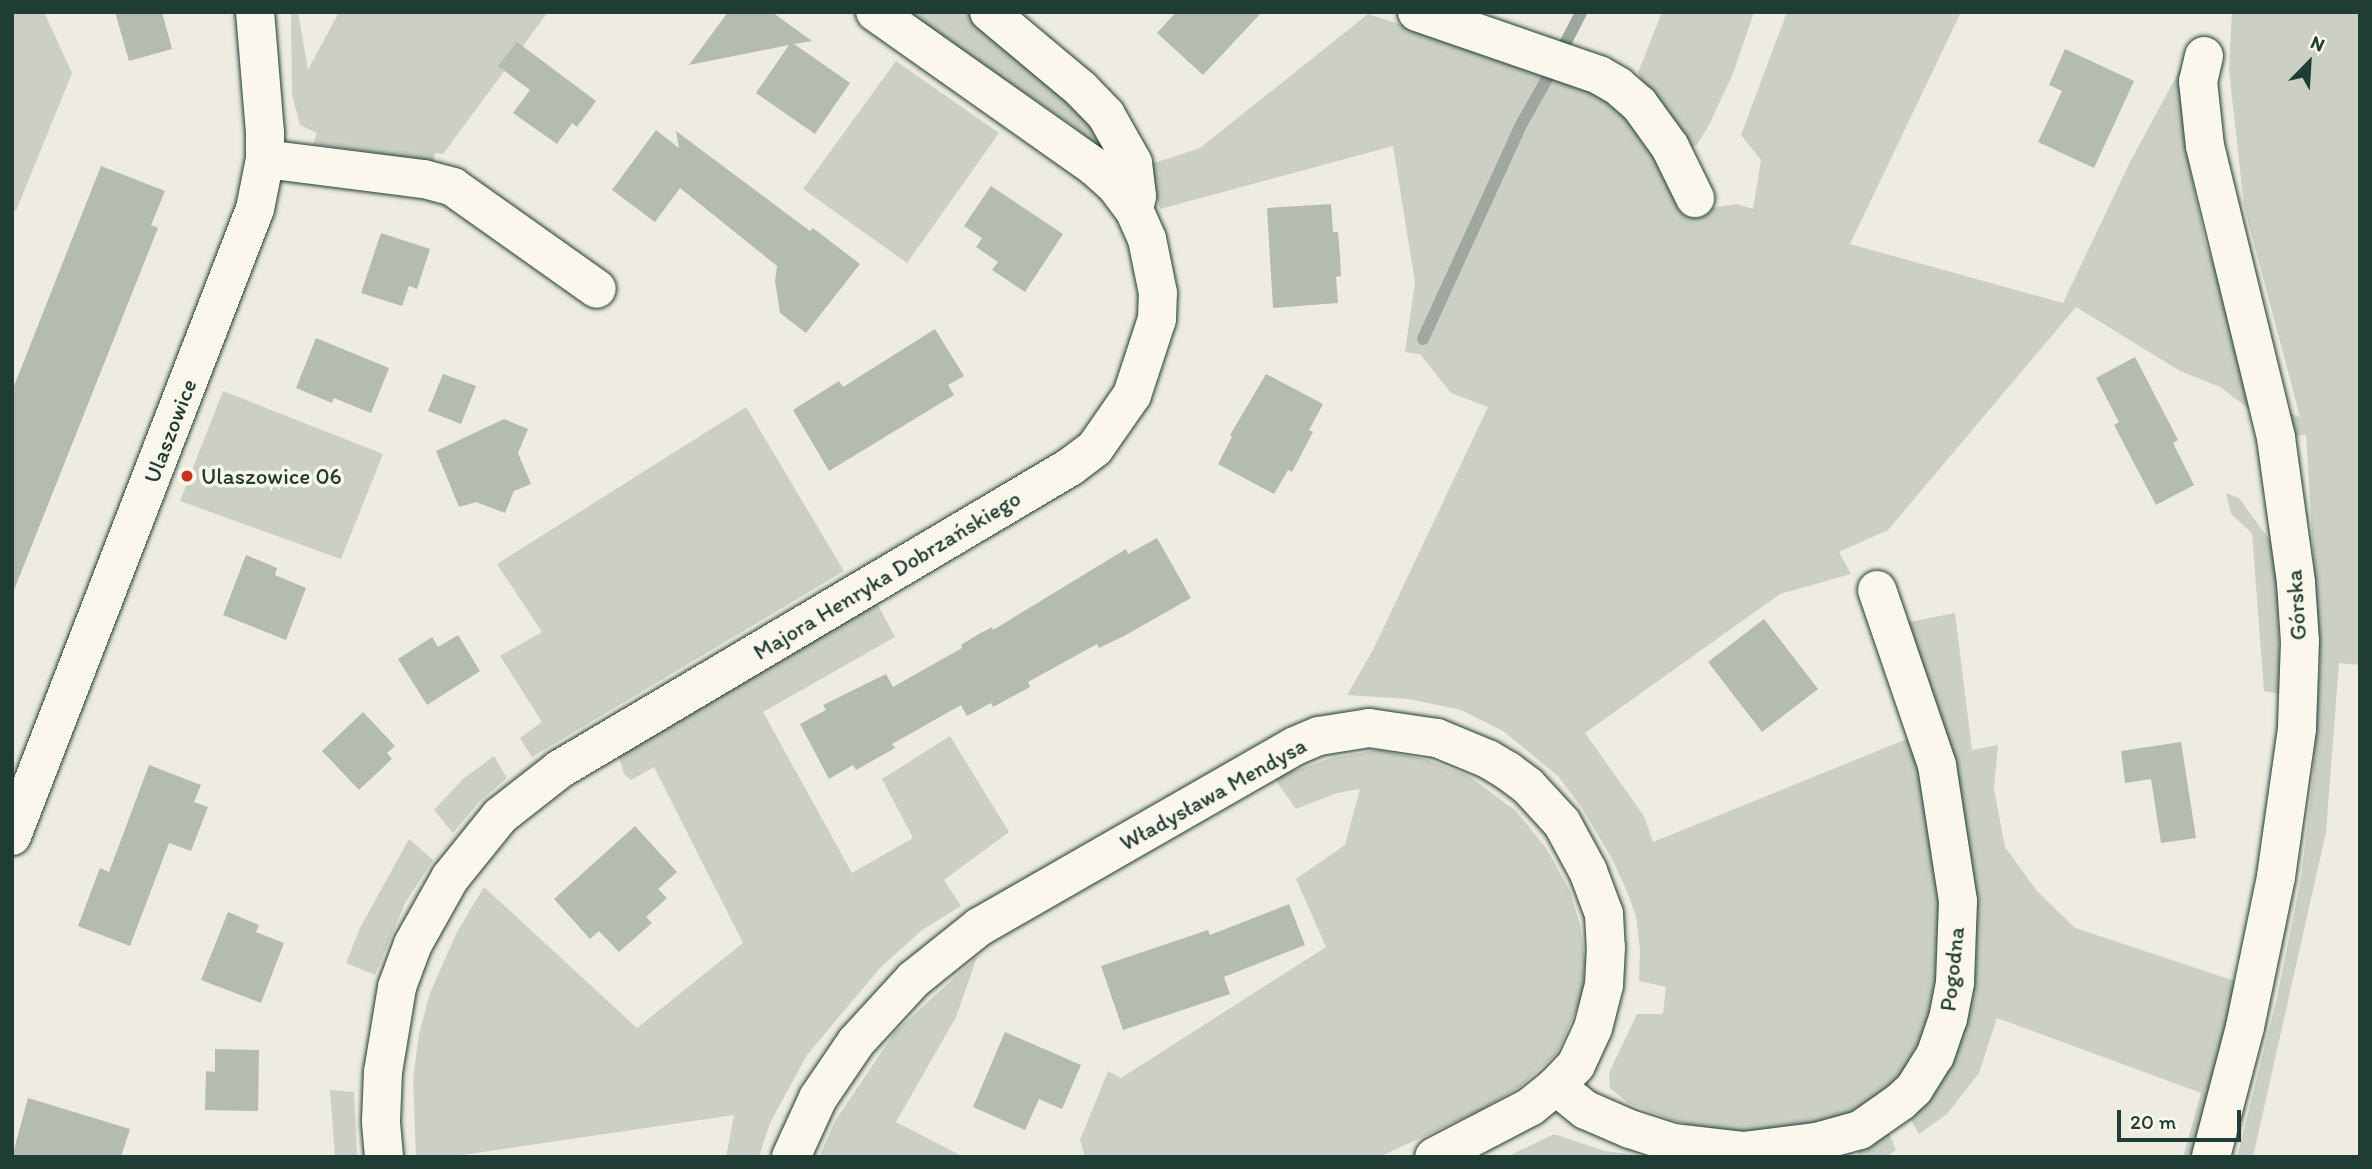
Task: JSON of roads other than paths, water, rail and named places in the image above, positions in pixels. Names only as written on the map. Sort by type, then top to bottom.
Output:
[{"type":"street","name":"Ulaszowice","points":[[12,836],[237,259],[254,209],[265,159],[256,12]]},
{"type":"street","name":"Majora Henryka Dobrzańskiego","points":[[384,1157],[381,1121],[383,1072],[397,987],[430,911],[473,846],[519,799],[560,769],[1049,479],[1095,448],[1132,395],[1157,319],[1158,293],[1153,266],[1134,210],[1116,186],[1095,167],[875,12]]},
{"type":"street","points":[[989,12],[1081,89],[1106,115],[1133,163],[1137,188],[1134,210]]},
{"type":"street","points":[[1417,12],[1599,75],[1618,86],[1639,104],[1670,147],[1695,198]]},
{"type":"street","name":"Górska","points":[[2204,56],[2198,81],[2204,146],[2276,438],[2297,583],[2300,640],[2297,729],[2276,877],[2245,1027],[2211,1157]]},
{"type":"street","points":[[265,159],[424,179],[453,187],[597,289]]},
{"type":"street","name":"Pogodna","points":[[1556,1086],[1587,1110],[1630,1129],[1673,1143],[1743,1151],[1816,1142],[1860,1129],[1884,1115],[1907,1095],[1935,1056],[1948,1019],[1955,983],[1958,901],[1937,765],[1877,590]]},
{"type":"street","name":"Władysława Mendysa","points":[[791,1157],[818,1098],[856,1042],[914,979],[979,927],[1295,746],[1319,736],[1369,728],[1425,735],[1488,759],[1528,786],[1562,823],[1575,845],[1604,914],[1605,965],[1599,1008],[1587,1045],[1576,1065],[1556,1086],[1518,1115],[1434,1157]]},
{"type":"waterway","points":[[1565,44],[1581,12]]},
{"type":"waterway","points":[[1423,339],[1522,123],[1548,77]]},
{"type":"place","name":"Ulaszowice 06","points":[[187,476]]}]
